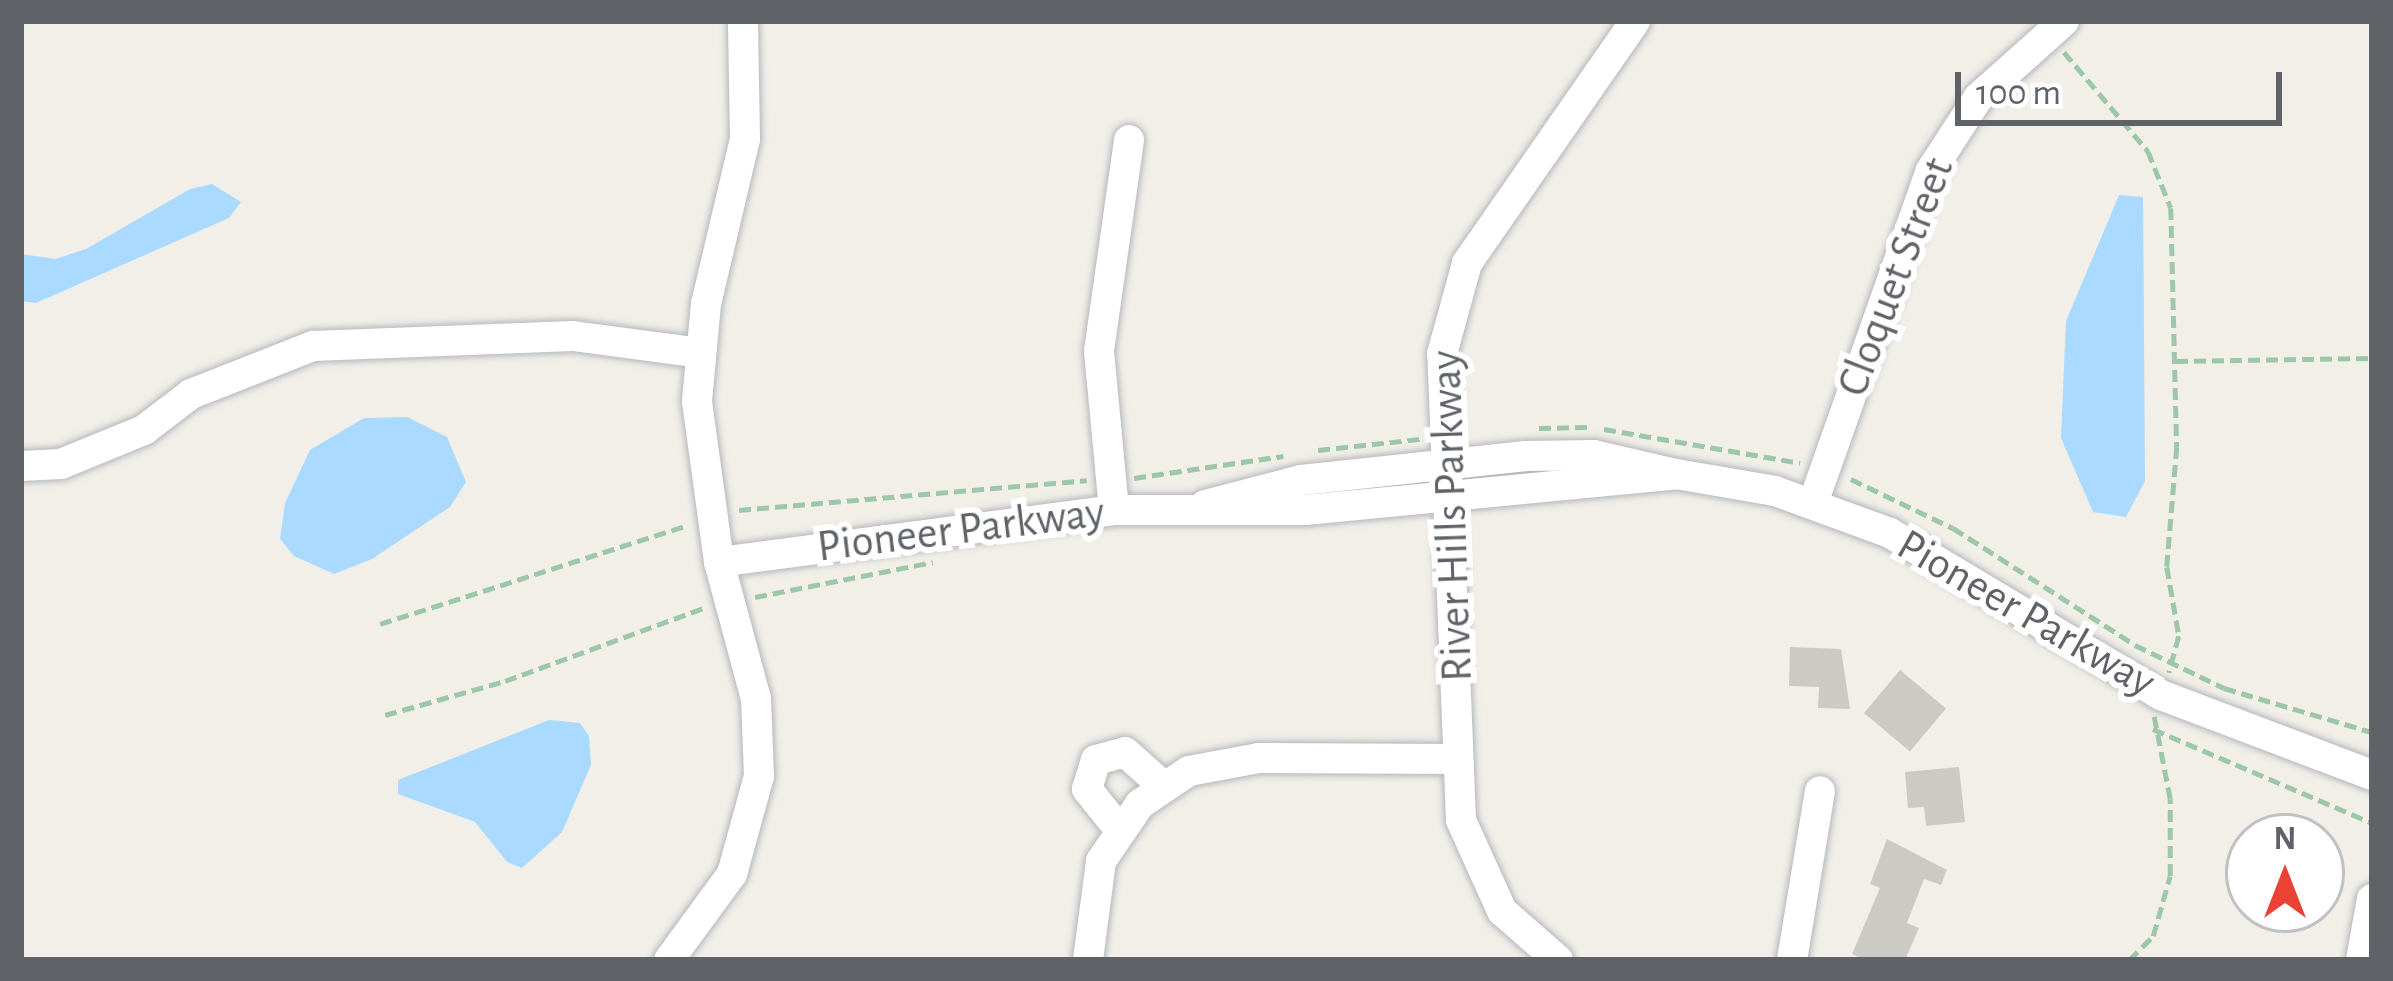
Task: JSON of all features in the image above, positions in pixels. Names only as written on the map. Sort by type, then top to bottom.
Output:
[{"type":"street","points":[[669,960],[732,874],[758,776],[756,699],[718,562],[700,440],[700,353],[745,139],[743,21]]},
{"type":"street","name":"River Hills Parkway","points":[[1558,960],[1529,939],[1484,880],[1461,820],[1442,354],[1467,263],[1635,21]]},
{"type":"street","name":"Cloquet Street","points":[[1814,502],[1930,172],[1978,98],[2061,32]]},
{"type":"street","points":[[1114,510],[1099,351],[1129,140]]},
{"type":"street","points":[[21,466],[82,455],[144,430],[191,394],[313,346],[573,336],[700,353]]},
{"type":"street","name":"Pioneer Parkway","points":[[1205,505],[1301,480],[1445,463],[1594,455],[1814,502],[1935,554],[2162,695],[2372,775]]},
{"type":"street","name":"Pioneer Parkway","points":[[718,562],[1114,510],[1205,505],[1305,510],[1676,474]]},
{"type":"street","points":[[1119,829],[1087,789],[1096,760],[1125,752],[1163,785]]},
{"type":"street","points":[[1088,960],[1091,897],[1119,829],[1163,785],[1189,771],[1259,758],[1457,760]]},
{"type":"street","points":[[1792,960],[1820,791]]},
{"type":"street","points":[[2361,960],[2372,899]]},
{"type":"path","points":[[2061,32],[2148,152],[2166,187],[2176,361],[2176,482],[2167,542],[2179,636],[2167,680]]},
{"type":"path","points":[[2176,361],[2372,358]]},
{"type":"path","points":[[385,715],[731,602],[942,560]]},
{"type":"path","points":[[2172,662],[2224,688],[2372,732]]},
{"type":"path","points":[[2128,960],[2162,919],[2170,876],[2170,799],[2153,729],[2154,713]]},
{"type":"path","points":[[2153,729],[2372,823]]},
{"type":"water","points":[[212,184],[241,202],[229,218],[36,303],[21,301],[21,254],[55,259],[86,249],[190,189]]},
{"type":"water","points":[[2119,195],[2143,197],[2145,481],[2126,517],[2093,512],[2061,438],[2066,321]]},
{"type":"water","points":[[407,417],[447,437],[466,482],[450,507],[372,559],[334,574],[294,556],[280,539],[285,503],[310,450],[364,418]]},
{"type":"water","points":[[549,720],[580,723],[589,736],[591,765],[562,832],[522,868],[507,862],[475,822],[398,794],[398,780]]},
{"type":"building","points":[[1790,647],[1841,649],[1850,709],[1818,708],[1819,687],[1789,686]]},
{"type":"building","points":[[1900,670],[1946,709],[1910,751],[1864,713]]},
{"type":"building","points":[[1959,767],[1965,822],[1926,826],[1924,807],[1908,808],[1905,772]]},
{"type":"building","points":[[1887,839],[1947,870],[1941,885],[1924,879],[1907,923],[1919,928],[1905,960],[1865,960],[1852,954],[1880,888],[1870,884]]}]
